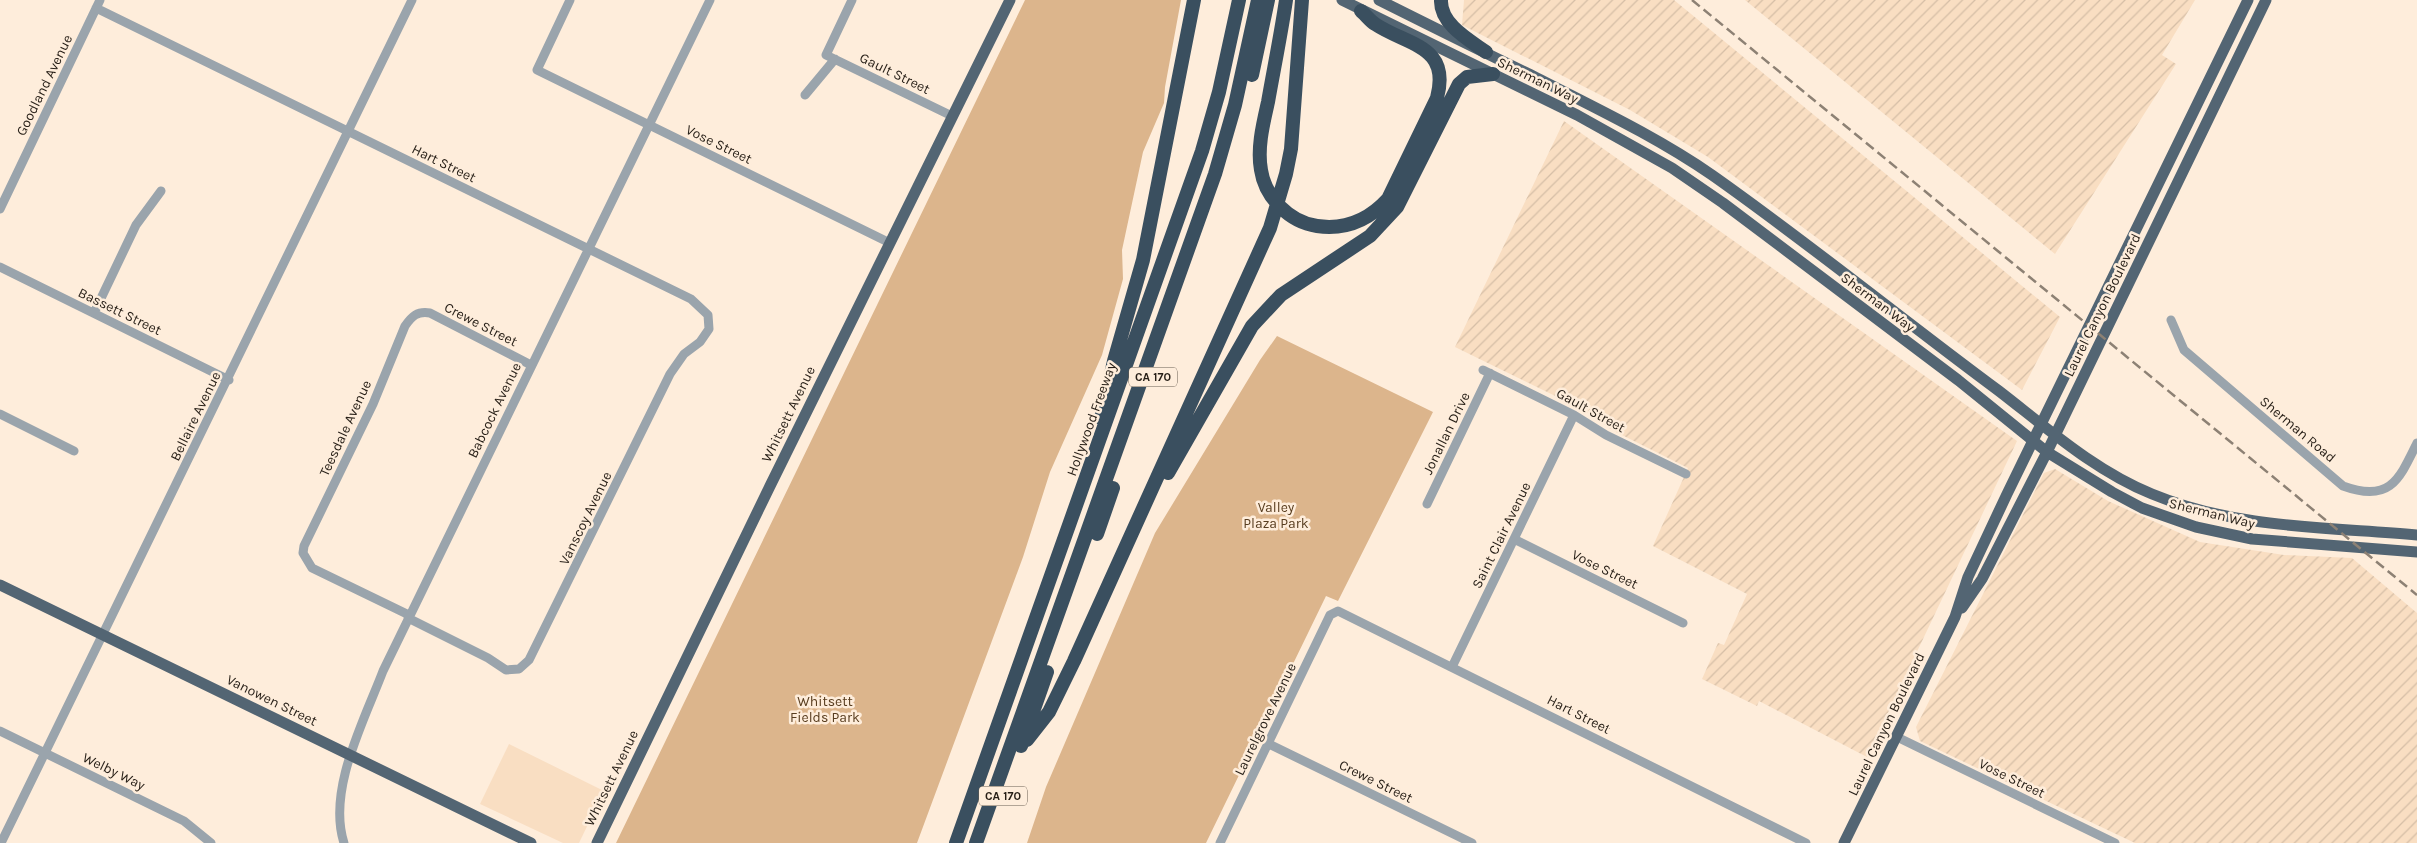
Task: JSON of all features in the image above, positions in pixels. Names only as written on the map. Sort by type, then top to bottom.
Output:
[{"type":"highway","points":[[1087,477],[1114,361],[1143,260],[1194,0]]},
{"type":"highway","name":"Hollywood Freeway","points":[[956,843],[1202,151],[1219,92],[1239,0]]},
{"type":"highway","points":[[970,843],[1188,231],[1215,150],[1238,64],[1251,0]]},
{"type":"highway","points":[[976,843],[1215,174],[1236,105],[1258,0]]},
{"type":"highway","name":"CA 170","points":[[986,843],[1210,219],[1243,115],[1268,0]]},
{"type":"highway","points":[[1286,0],[1261,137],[1260,169],[1269,194],[1282,209],[1301,221],[1324,227],[1336,227],[1358,222],[1380,208],[1388,198],[1437,98],[1440,87],[1436,64],[1431,54],[1418,45],[1375,24],[1362,11]]},
{"type":"highway","points":[[1020,748],[1049,712],[1142,514],[1270,228],[1286,174],[1294,113],[1302,0]]},
{"type":"highway","points":[[1441,0],[1441,6],[1457,31],[1486,52]]},
{"type":"highway","points":[[1142,514],[1206,410],[1240,344],[1252,326],[1281,295],[1382,226],[1398,207],[1459,84],[1467,77],[1493,74]]},
{"type":"main road","name":"Whitsett Avenue","points":[[597,843],[1010,0]]},
{"type":"main road","name":"Sherman Way","points":[[1342,0],[1621,138],[1672,168],[1702,188],[1958,380],[2047,452],[2142,508],[2196,527],[2252,539],[2417,552]]},
{"type":"main road","name":"Sherman Way","points":[[1379,0],[1631,125],[1682,156],[1713,176],[1885,305],[2055,436],[2148,493],[2201,511],[2256,523],[2417,535]]},
{"type":"main road","name":"Laurel Canyon Boulevard","points":[[1844,843],[1955,617],[1968,577],[2033,440],[2248,0]]},
{"type":"main road","name":"Laurel Canyon Boulevard","points":[[1955,617],[1982,579],[2047,452],[2266,0]]},
{"type":"main road","points":[[2215,67],[2230,74]]},
{"type":"main road","points":[[1621,138],[1631,125]]},
{"type":"main road","points":[[1672,168],[1682,156]]},
{"type":"main road","points":[[1702,188],[1713,176]]},
{"type":"main road","points":[[1875,318],[1885,305]]},
{"type":"main road","name":"Vanowen Street","points":[[0,585],[531,843]]},
{"type":"street","name":"Bellaire Avenue","points":[[1,843],[412,0]]},
{"type":"street","name":"Vose Street","points":[[570,0],[536,70],[890,243]]},
{"type":"street","name":"Babcock Avenue","points":[[344,843],[338,812],[341,792],[351,755],[382,671],[587,248],[650,125],[710,0]]},
{"type":"street","name":"Gault Street","points":[[852,0],[826,55],[952,116]]},
{"type":"street","name":"Hart Street","points":[[98,4],[348,132],[691,299],[708,315],[709,329],[700,342],[684,354],[670,374]]},
{"type":"street","name":"Goodland Avenue","points":[[0,209],[98,4]]},
{"type":"street","points":[[805,95],[835,59]]},
{"type":"street","points":[[94,313],[136,225],[161,191]]},
{"type":"street","name":"Bassett Street","points":[[0,267],[228,380]]},
{"type":"street","name":"Crewe Street","points":[[417,313],[430,314],[531,365]]},
{"type":"street","name":"Teesdale Avenue","points":[[408,616],[312,568],[304,558],[304,546],[373,404],[405,326],[412,316],[417,313]]},
{"type":"street","name":"Sherman Road","points":[[2170,320],[2184,350],[2343,486],[2367,491],[2391,486],[2402,473],[2417,443]]},
{"type":"street","name":"Gault Street","points":[[1486,372],[1574,414],[1606,435],[1686,474]]},
{"type":"street","name":"Jonallan Drive","points":[[1427,504],[1486,372]]},
{"type":"street","name":"Vanscoy Avenue","points":[[408,616],[488,658],[506,670],[519,669],[533,654],[670,374]]},
{"type":"street","points":[[0,414],[74,451]]},
{"type":"street","name":"Saint Clair Avenue","points":[[1452,667],[1574,414]]},
{"type":"street","name":"Vose Street","points":[[1514,539],[1683,623]]},
{"type":"street","name":"Hart Street","points":[[1338,611],[1806,843]]},
{"type":"street","name":"Laurelgrove Avenue","points":[[1220,843],[1330,615],[1338,611]]},
{"type":"street","name":"Welby Way","points":[[0,731],[184,821],[211,843]]},
{"type":"street","name":"Vose Street","points":[[1897,737],[2116,843]]},
{"type":"street","name":"Crewe Street","points":[[1269,744],[1472,843]]},
{"type":"shaded area","points":[[1464,0],[1674,0],[2060,317],[2022,390],[1708,157],[1630,110],[1462,25]]},
{"type":"shaded area","points":[[1745,0],[2195,0],[2162,55],[2176,64],[2055,254]]},
{"type":"shaded area","points":[[1564,121],[2017,441],[1867,757],[1759,701],[1757,706],[1702,679],[1718,643],[1724,645],[1747,594],[1653,546],[1688,468],[1612,430],[1584,410],[1455,347]]},
{"type":"shaded area","points":[[2055,469],[2108,501],[2200,542],[2284,555],[2352,558],[2417,613],[2417,843],[2135,843],[1920,741],[1916,727],[2044,473]]},
{"type":"shaded area","points":[[509,744],[604,791],[579,843],[563,843],[480,804]]},
{"type":"green space","name":"Whitsett Fields Park","points":[[1025,0],[1181,0],[1165,87],[1164,103],[1143,152],[1122,250],[1123,279],[1102,355],[1050,472],[1023,557],[917,843],[616,843]]},
{"type":"green space","name":"Valley Plaza Park","points":[[1277,336],[1433,412],[1338,601],[1326,596],[1206,843],[1027,843],[1046,787],[1155,533],[1260,360]]},
{"type":"railway","points":[[1692,0],[2417,595]]}]
